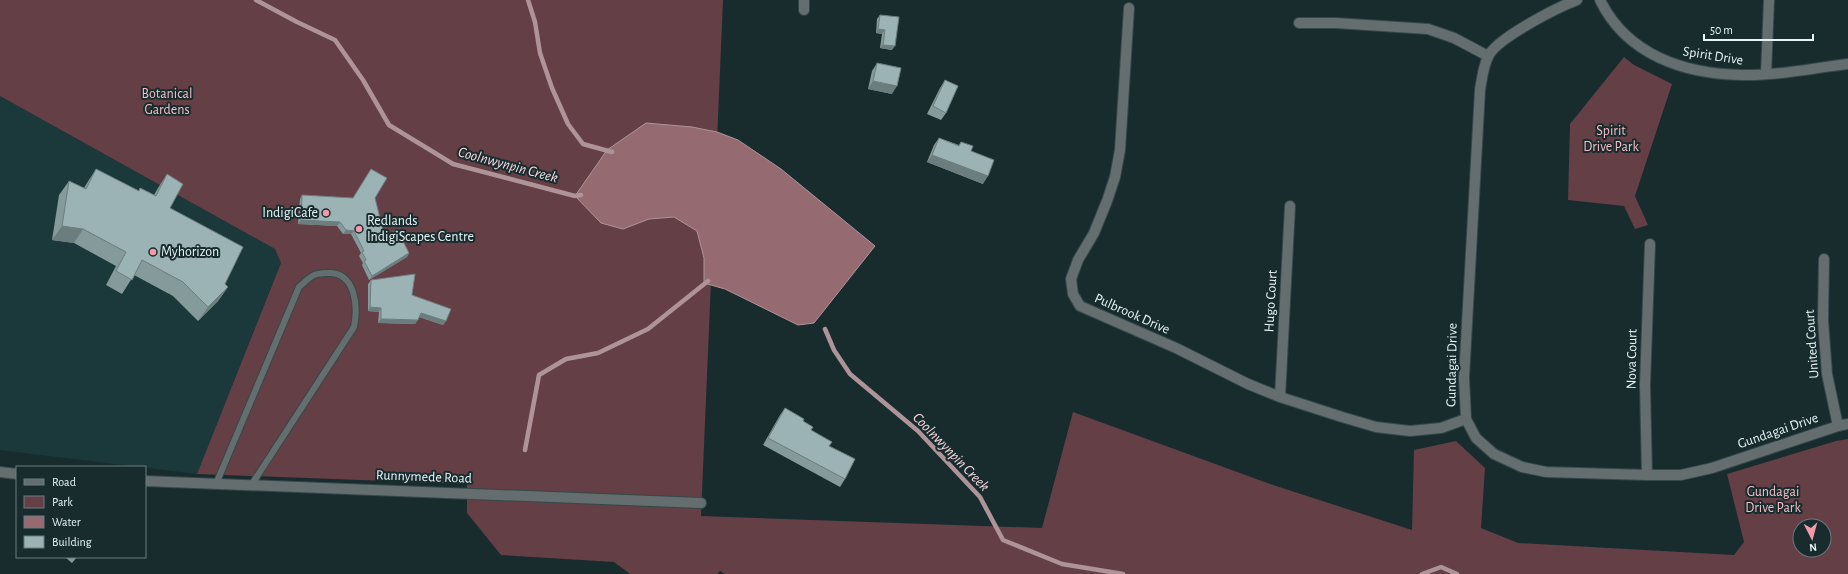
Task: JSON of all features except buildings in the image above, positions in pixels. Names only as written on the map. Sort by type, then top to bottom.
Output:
[{"type":"street","points":[[1299,23],[1336,23],[1428,30],[1454,38],[1488,56],[1502,42],[1517,31],[1577,0]]},
{"type":"street","name":"Spirit Drive","points":[[1600,0],[1606,12],[1624,34],[1636,45],[1663,60],[1704,71],[1742,75],[1766,74],[1848,64]]},
{"type":"street","points":[[1766,74],[1769,0]]},
{"type":"street","name":"Pulbrook Drive","points":[[1129,8],[1120,150],[1115,177],[1107,201],[1094,233],[1078,260],[1071,279],[1072,294],[1080,306],[1096,314],[1122,323],[1248,384],[1280,397],[1376,427],[1410,432],[1441,428],[1466,419]]},
{"type":"street","name":"Gundagai Drive","points":[[1488,56],[1480,90],[1464,378],[1466,419],[1476,438],[1494,454],[1522,467],[1546,472],[1648,476],[1681,475],[1712,468],[1843,425]]},
{"type":"street","name":"Hugo Court","points":[[1280,397],[1290,206]]},
{"type":"street","name":"Nova Court","points":[[1648,476],[1645,385],[1650,244]]},
{"type":"street","name":"United Court","points":[[1824,259],[1823,320],[1827,374],[1843,425]]},
{"type":"street","points":[[0,472],[16,474]]},
{"type":"street","name":"Runnymede Road","points":[[146,481],[252,484],[701,503]]},
{"type":"lane","points":[[216,484],[299,287],[312,276],[322,273],[333,273],[347,281],[356,301],[354,327],[252,484]]},
{"type":"shaded area","points":[[0,96],[275,249],[281,263],[197,474],[146,468],[146,466],[131,466],[0,450]]},
{"type":"green space","points":[[0,0],[723,0],[701,516],[1042,528],[1073,412],[1273,485],[1412,530],[1414,450],[1456,441],[1485,468],[1481,528],[1518,543],[1734,555],[1744,542],[1727,474],[1836,441],[1848,439],[1848,574],[725,574],[720,571],[717,574],[630,574],[614,562],[501,555],[467,513],[467,484],[197,474],[281,263],[275,249],[0,96]]},
{"type":"green space","name":"Spirit Drive Park","points":[[1624,57],[1634,65],[1672,84],[1635,196],[1648,225],[1635,229],[1624,206],[1568,200],[1570,124]]},
{"type":"water","points":[[646,123],[692,127],[717,132],[738,140],[781,169],[875,246],[814,323],[798,325],[725,289],[704,283],[704,258],[697,231],[674,217],[649,219],[623,229],[601,223],[575,196],[607,150]]},
{"type":"waterway","name":"Coolnwynpin Creek","points":[[256,0],[335,40],[363,80],[389,125],[453,164],[575,196],[581,195]]},
{"type":"waterway","name":"Coolnwynpin Creek","points":[[528,0],[535,22],[540,53],[552,88],[568,124],[583,144],[612,152]]},
{"type":"waterway","points":[[525,450],[539,375],[566,359],[598,353],[648,329],[708,281]]},
{"type":"waterway","name":"Coolnwynpin Creek","points":[[825,329],[834,350],[850,374],[918,431],[980,497],[1003,540],[1062,564],[1123,574]]},
{"type":"waterway","name":"Coolnwynpin Creek","points":[[1422,574],[1441,567],[1457,574]]},
{"type":"place","name":"IndigiCafe","points":[[326,213]]},
{"type":"place","name":"Redlands IndigiScapes Centre","points":[[359,229]]},
{"type":"place","name":"Myhorizon","points":[[153,252]]},
{"type":"park label","name":"Botanical Gardens","points":[[167,102]]},
{"type":"park label","name":"Gundagai Drive Park","points":[[1773,500]]}]
